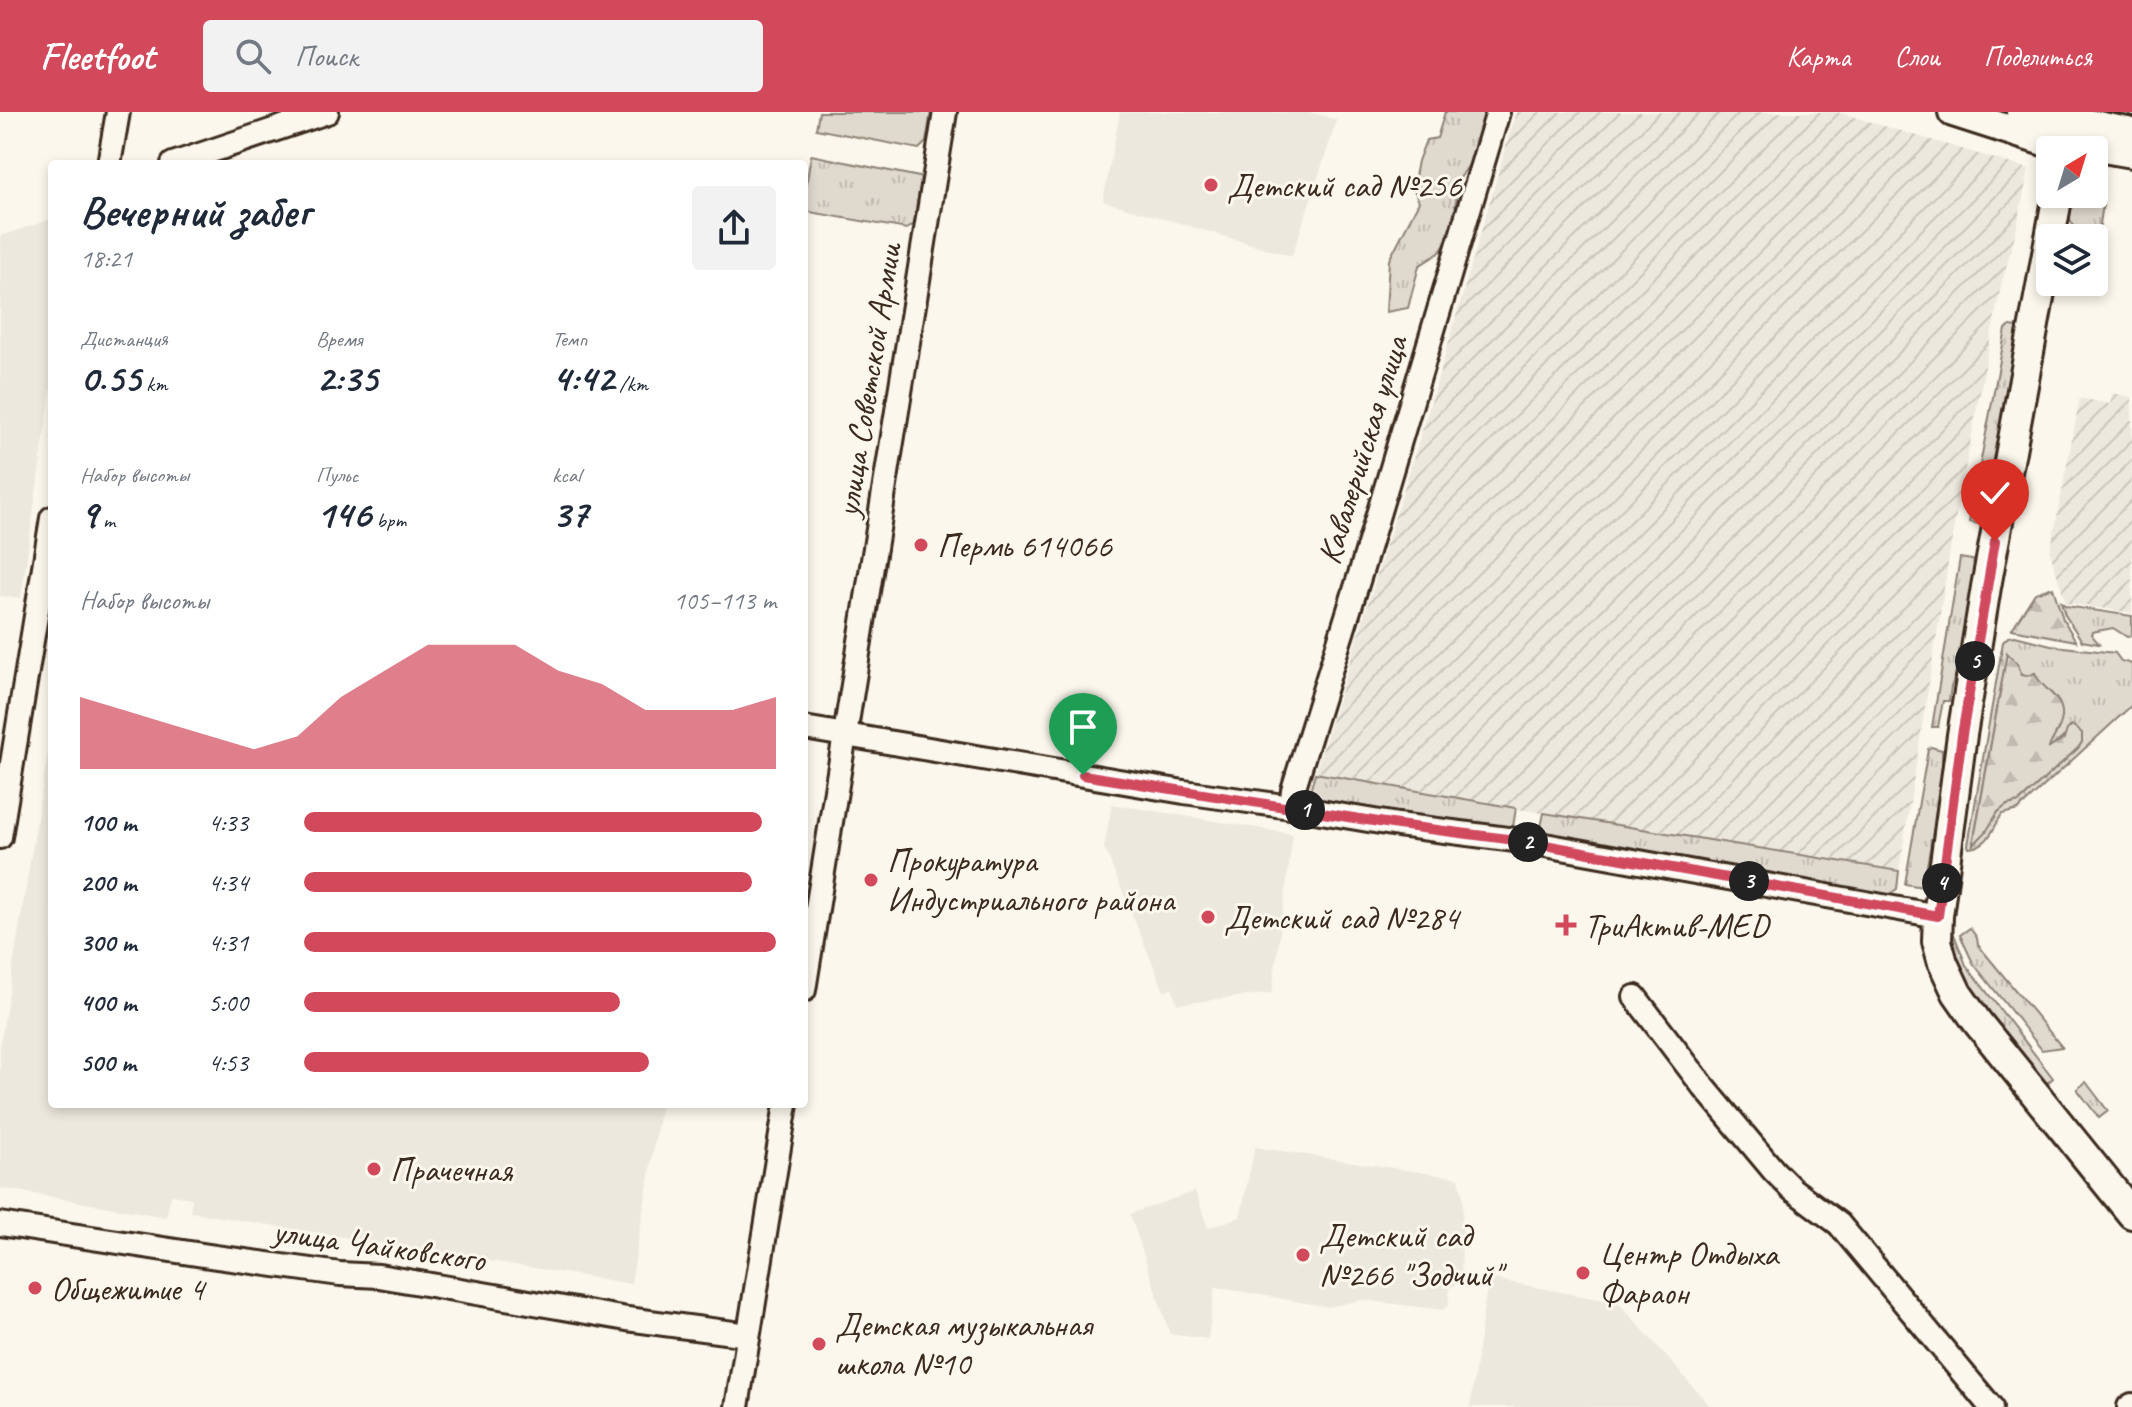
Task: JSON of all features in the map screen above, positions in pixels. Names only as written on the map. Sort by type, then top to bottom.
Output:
[{"type":"main road","points":[[1953,112],[2053,144],[2079,132],[2132,133]]},
{"type":"main road","points":[[2021,112],[2060,123],[2132,153]]},
{"type":"main road","points":[[2055,208],[1962,735],[1937,941],[1957,993],[1978,1023],[2132,1214]]},
{"type":"street","points":[[110,160],[118,112]]},
{"type":"street","points":[[182,160],[274,120],[327,112]]},
{"type":"street","name":"улица Советской Армии","points":[[808,964],[945,112]]},
{"type":"street","name":"Кавалерийская улица","points":[[1291,807],[1293,790],[1498,112]]},
{"type":"street","points":[[0,837],[5,771],[45,609],[48,570]]},
{"type":"street","points":[[808,729],[1184,792],[1523,841],[1938,916]]},
{"type":"street","points":[[1635,997],[1703,1086],[1774,1171],[1792,1189],[1839,1224],[1991,1407]]},
{"type":"street","points":[[737,1407],[785,1108]]},
{"type":"street","name":"улица Чайковского","points":[[0,1224],[216,1257],[340,1274],[379,1276],[627,1319],[748,1335]]},
{"type":"shaded area","name":"Детский сад №256","points":[[1120,112],[1309,112],[1337,120],[1292,256],[1103,201]]},
{"type":"shaded area","points":[[1516,112],[1837,112],[2029,169],[2001,285],[1954,526],[1899,871],[1315,773],[1435,389]]},
{"type":"shaded area","points":[[48,220],[48,410],[21,598],[0,596],[0,236]]},
{"type":"shaded area","points":[[2112,393],[2132,397],[2132,613],[2066,603],[2050,553],[2080,398],[2110,404]]},
{"type":"shaded area","points":[[48,752],[48,1108],[660,1108],[631,1284],[190,1212],[192,1198],[171,1195],[166,1217],[0,1188],[0,1046]]},
{"type":"shaded area","name":"Детский сад №284","points":[[1112,804],[1293,834],[1272,993],[1177,1004],[1172,988],[1164,991],[1104,847]]},
{"type":"shaded area","name":"Детский сад №266 \"Зодчий\"","points":[[1255,1147],[1459,1178],[1463,1197],[1461,1282],[1449,1288],[1449,1305],[1443,1310],[1362,1300],[1329,1307],[1215,1287],[1208,1339],[1170,1334],[1130,1214],[1195,1191],[1208,1228],[1240,1217]]},
{"type":"shaded area","name":"Детский сад №266 \"Зодчий\"","points":[[1488,1278],[1619,1303],[1711,1407],[1470,1407]]},
{"type":"green space","points":[[819,112],[931,112],[926,142],[919,149],[816,129]]},
{"type":"green space","points":[[1445,112],[1489,112],[1472,160],[1458,181],[1453,234],[1439,253],[1419,266],[1408,308],[1386,312],[1389,260],[1419,202],[1413,187],[1418,161],[1426,140],[1437,138]]},
{"type":"green space","points":[[811,155],[919,177],[914,224],[907,229],[808,212]]},
{"type":"green space","points":[[2070,208],[2102,208],[2100,224],[2073,224]]},
{"type":"green space","points":[[2017,327],[2021,333],[1984,525],[1969,522],[2006,329]]},
{"type":"green space","points":[[1960,558],[1978,561],[1962,658],[1949,701],[1943,701],[1938,727],[1932,727]]},
{"type":"green space","points":[[2053,588],[2063,619],[2076,641],[2012,629],[2035,593]]},
{"type":"green space","points":[[2061,602],[2066,606],[2132,616],[2132,636],[2127,637],[2113,628],[2092,632],[2099,644],[2082,641],[2065,615]]},
{"type":"green space","points":[[2008,637],[2115,653],[2121,661],[2132,664],[2132,705],[2018,810],[2002,814],[1985,841],[1969,848],[2003,642]],"holes":[[[2007,653],[2022,675],[2027,677],[2035,673],[2060,707],[2058,729],[2047,751],[2066,735],[2082,742],[2019,802],[2001,809],[1973,844]]]},
{"type":"green space","points":[[2007,653],[2017,663],[2022,675],[2035,673],[2062,710],[2061,721],[2049,748],[2064,739],[2072,725],[2082,733],[2082,742],[2019,802],[2007,805],[1998,812],[1986,832],[1973,845]]},
{"type":"green space","points":[[1928,749],[1942,750],[1942,784],[1923,887],[1905,884]]},
{"type":"green space","points":[[1315,773],[1516,808],[1513,827],[1505,832],[1308,799]]},
{"type":"green space","points":[[1544,813],[1899,871],[1897,889],[1887,896],[1545,839],[1540,832]]},
{"type":"green space","points":[[1970,928],[1978,945],[2062,1047],[2042,1050],[1973,963],[1960,935]]},
{"type":"green space","points":[[1952,929],[1966,965],[2053,1078],[2040,1089],[1967,996],[1948,940]]},
{"type":"green space","points":[[2086,1082],[2108,1111],[2099,1118],[2077,1089]]},
{"type":"place","name":"Детский сад №256","points":[[1211,185]]},
{"type":"place","name":"Пермь 614066","points":[[921,545]]},
{"type":"place","name":"Прокуратура Индустриального района","points":[[871,880]]},
{"type":"place","name":"Детский сад №284","points":[[1208,917]]},
{"type":"place","name":"ТриАктив-MED","points":[[1566,925]]},
{"type":"place","name":"Прачечная","points":[[374,1169]]},
{"type":"place","name":"Детский сад №266 \"Зодчий\"","points":[[1303,1255]]},
{"type":"place","name":"Центр Отдыха Фараон","points":[[1583,1273]]},
{"type":"place","name":"Общежитие 4","points":[[35,1288]]},
{"type":"place","name":"Детская музыкальная школа №10","points":[[819,1344]]},
{"type":"route","points":[[1083,775],[1398,825],[1523,841],[1938,916],[1962,735],[1995,541]]}]
